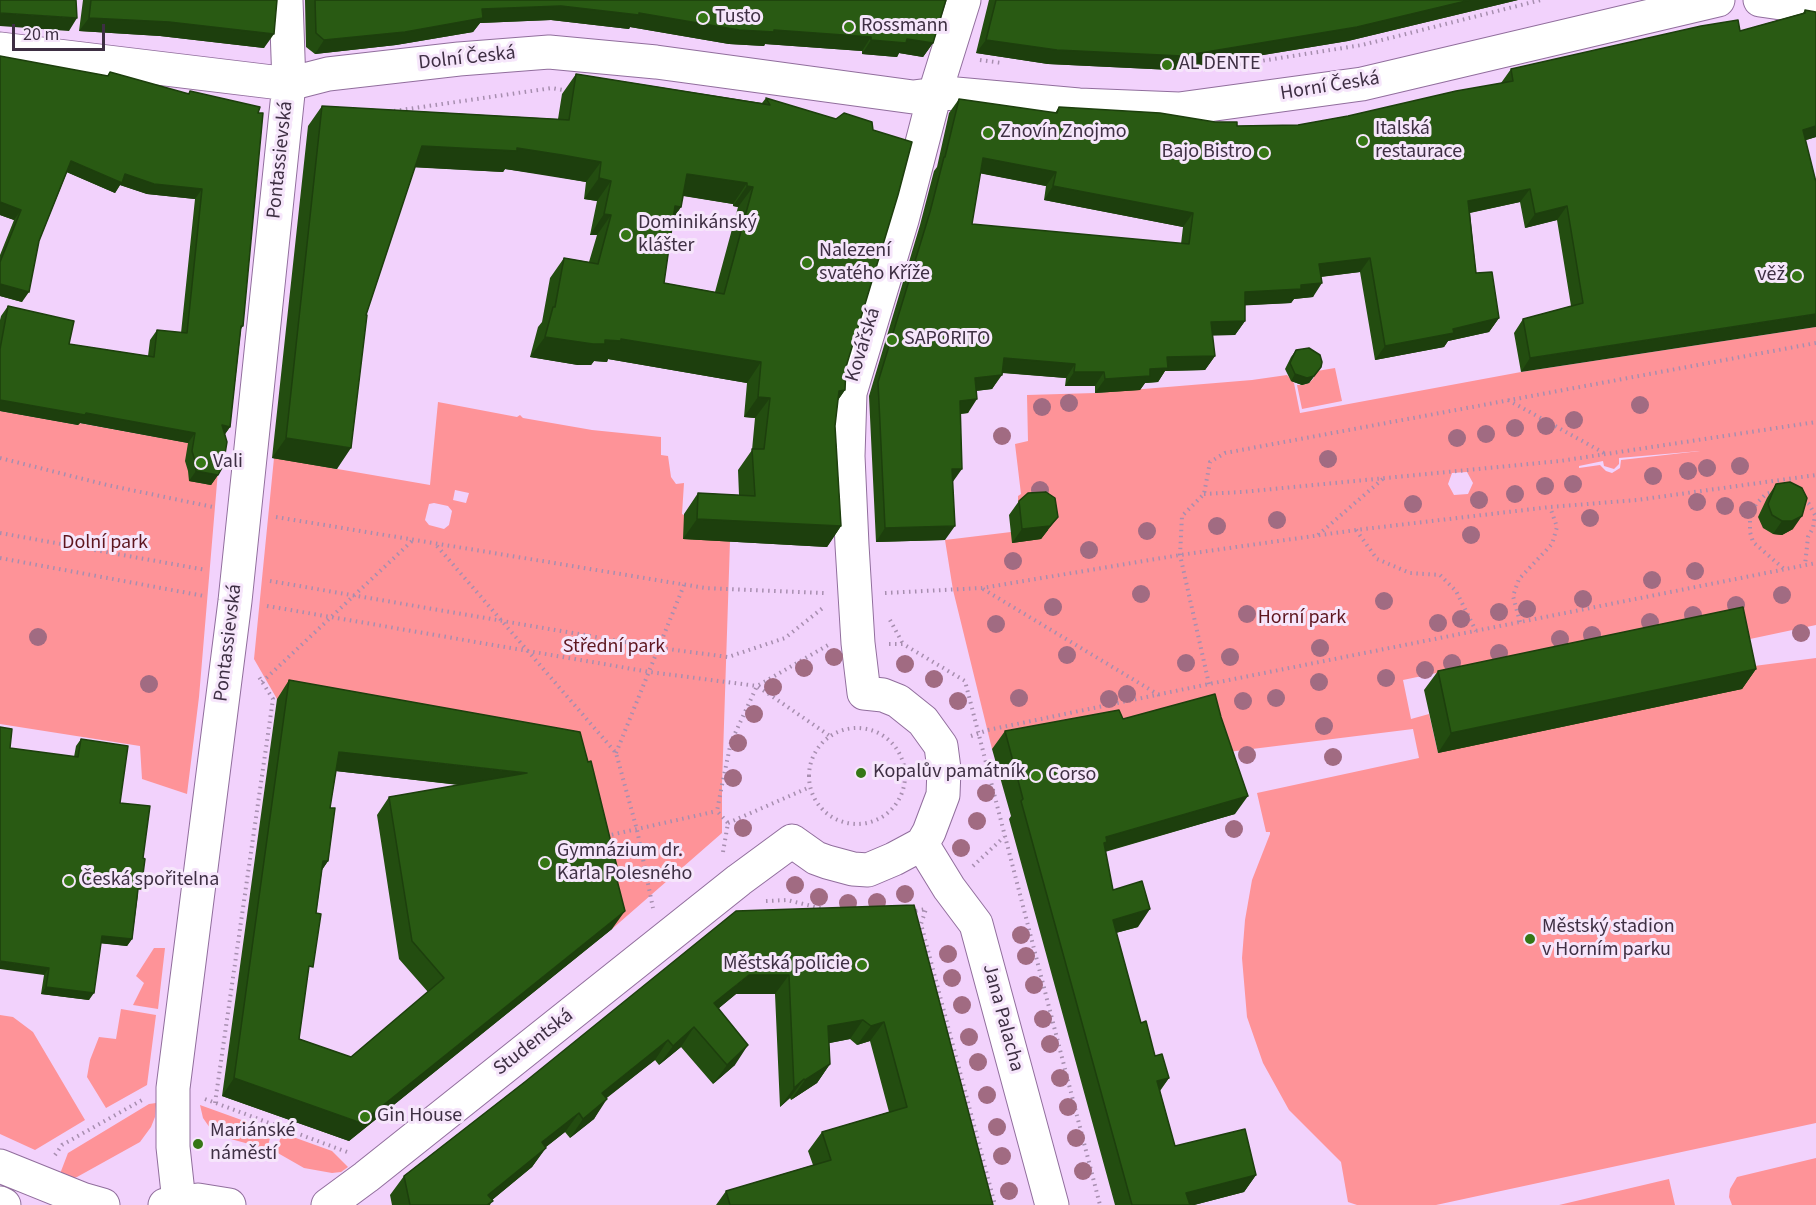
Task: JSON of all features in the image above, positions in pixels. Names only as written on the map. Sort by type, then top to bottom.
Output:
[{"type":"street","name":"Pontassievská","points":[[172,1203],[173,1094],[236,588],[289,84],[286,0]]},
{"type":"street","name":"Kovářská","points":[[940,746],[923,721],[898,701],[883,695],[864,693],[858,643],[848,456],[850,393],[902,220],[939,79],[964,0]]},
{"type":"street","name":"Horní Česká","points":[[939,79],[1079,105],[1179,109],[1362,84],[1718,0]]},
{"type":"street","points":[[1760,0],[1816,8]]},
{"type":"street","name":"Dolní Česká","points":[[0,49],[289,84],[328,74],[459,59],[549,52],[656,62],[913,97],[939,79]]},
{"type":"street","points":[[922,844],[935,820],[943,795],[944,769],[940,746]]},
{"type":"street","name":"Studentská","points":[[328,1205],[740,879],[792,841],[816,858],[860,870],[868,870],[880,865],[922,844]]},
{"type":"street","name":"Jana Palacha","points":[[922,844],[949,888],[976,924],[1052,1205]]},
{"type":"street","points":[[0,1166],[82,1199],[103,1205]]},
{"type":"street","points":[[172,1203],[198,1200],[229,1205]]},
{"type":"street","points":[[0,1203],[4,1205]]},
{"type":"path","points":[[1196,72],[1362,45],[1541,0]]},
{"type":"path","points":[[939,79],[976,60],[1012,64]]},
{"type":"path","points":[[392,111],[552,88],[575,92]]},
{"type":"path","points":[[1209,684],[1180,555],[1182,516],[1204,494],[1210,462],[1225,453],[1816,343]]},
{"type":"path","points":[[1507,400],[1605,454]]},
{"type":"path","points":[[1204,494],[1560,461],[1816,422]]},
{"type":"path","points":[[0,458],[107,485],[244,513],[684,585],[855,595],[982,588],[1180,555],[1356,530],[1550,507],[1637,500],[1816,476]]},
{"type":"path","points":[[1317,536],[1386,477]]},
{"type":"path","points":[[1781,489],[1766,494],[1756,504],[1750,516],[1749,526],[1753,542],[1784,569]]},
{"type":"path","points":[[1795,494],[1809,504],[1815,515],[1813,528],[1808,537],[1805,565]]},
{"type":"path","points":[[1520,622],[1513,596],[1519,579],[1552,544],[1557,527],[1550,507]]},
{"type":"path","points":[[1356,530],[1377,559],[1410,573],[1440,575],[1456,591],[1476,631]]},
{"type":"path","points":[[0,533],[236,588],[331,617],[650,672],[757,686],[830,736]]},
{"type":"path","points":[[262,682],[412,541]]},
{"type":"path","points":[[436,545],[616,753],[637,830],[653,912]]},
{"type":"path","points":[[0,558],[236,588],[354,595],[660,648],[728,657],[785,638],[830,602],[855,595]]},
{"type":"path","points":[[901,754],[940,746],[979,733],[1209,684],[1816,563]]},
{"type":"path","points":[[616,753],[684,585]]},
{"type":"path","points":[[982,588],[1160,695]]},
{"type":"path","points":[[717,812],[731,742],[757,686],[830,644],[903,644],[965,681],[1100,1205]]},
{"type":"path","points":[[856,727],[870,729],[883,734],[901,754],[906,768],[906,783],[893,809],[881,818],[867,824],[852,824],[838,820],[825,812],[815,801],[810,787],[809,771],[812,758],[819,746],[830,736],[856,727]]},
{"type":"path","points":[[728,823],[810,787]]},
{"type":"path","points":[[717,812],[728,823],[740,879],[786,900],[833,911]]},
{"type":"path","points":[[604,837],[717,812]]},
{"type":"path","points":[[138,881],[173,885]]},
{"type":"path","points":[[907,912],[926,909],[921,924],[995,1205]]},
{"type":"path","points":[[173,1094],[199,1096],[346,1152],[366,1177]]},
{"type":"green space","name":"Horní park","points":[[1816,327],[1816,625],[1750,639],[1742,609],[1403,680],[1411,719],[1429,714],[1438,753],[1754,666],[1816,658],[1816,1123],[1436,1205],[1357,1205],[1348,1202],[1341,1162],[1289,1110],[1263,1063],[1247,1017],[1242,958],[1245,920],[1252,880],[1270,834],[1266,832],[1257,793],[1419,758],[1413,729],[1228,752],[1107,728],[992,749],[953,590],[945,540],[1011,532],[1020,542],[1023,506],[1018,504],[1018,496],[1021,494],[1015,444],[1028,441],[1027,395],[1095,393],[1287,375],[1294,383],[1300,413],[1521,372]],"holes":[[[1700,451],[1621,460],[1620,468],[1612,473],[1600,465],[1579,468],[1579,466],[1603,461],[1604,466],[1614,469],[1619,464],[1619,458]],[[1467,472],[1473,483],[1468,494],[1454,495],[1448,484],[1452,473]]]},
{"type":"green space","points":[[1335,368],[1342,401],[1302,409],[1297,385],[1309,383],[1317,371]]},
{"type":"green space","name":"Střední park","points":[[438,402],[517,417],[520,415],[523,418],[592,430],[661,437],[661,455],[668,456],[671,477],[676,484],[684,483],[682,514],[730,541],[722,833],[612,929],[578,780],[312,705],[277,699],[254,659],[274,458],[430,485]],"holes":[[[455,490],[469,493],[466,503],[453,500]],[[429,504],[448,506],[452,511],[449,525],[444,529],[429,525],[425,520]]]},
{"type":"green space","name":"Dolní park","points":[[0,411],[194,444],[192,481],[205,484],[219,459],[199,697],[187,794],[142,779],[140,746],[0,724]]},
{"type":"green space","points":[[154,948],[165,948],[158,1009],[133,1005],[144,983],[136,976]]},
{"type":"green space","points":[[121,1009],[156,1015],[147,1085],[106,1108],[87,1077],[90,1060],[99,1037],[116,1039]]},
{"type":"green space","points":[[0,1015],[13,1017],[33,1032],[85,1120],[35,1150],[0,1134]]},
{"type":"green space","points":[[156,1103],[155,1117],[151,1127],[140,1142],[77,1177],[68,1180],[58,1179],[68,1153],[149,1104]]},
{"type":"green space","points":[[200,1105],[272,1131],[267,1149],[220,1136],[203,1118]]},
{"type":"green space","points":[[282,1133],[332,1151],[348,1167],[341,1172],[332,1173],[304,1168],[276,1152]]},
{"type":"green space","points":[[1816,1158],[1816,1205],[1732,1205],[1729,1197],[1730,1189],[1737,1177]]},
{"type":"green space","points":[[1669,1179],[1675,1205],[1559,1205]]},
{"type":"building","points":[[0,0],[76,0],[77,18],[0,13]]},
{"type":"building","points":[[91,0],[277,0],[274,34],[169,22],[89,18]]},
{"type":"building","points":[[315,0],[946,0],[933,43],[907,39],[906,43],[871,40],[871,37],[774,30],[774,32],[739,30],[639,13],[639,15],[561,6],[482,9],[483,18],[405,32],[324,40],[316,33]]},
{"type":"building","points":[[996,0],[1470,0],[1357,27],[1182,56],[1057,50],[986,40]]},
{"type":"building","points":[[1805,10],[1816,12],[1816,126],[1803,130],[1816,182],[1816,314],[1530,358],[1523,319],[1583,303],[1567,206],[1535,214],[1530,189],[1468,201],[1476,273],[1492,272],[1499,318],[1453,329],[1454,333],[1385,346],[1370,258],[1319,264],[1322,283],[1301,285],[1301,289],[1245,292],[1245,321],[1211,322],[1215,356],[1167,357],[1168,368],[1150,369],[1150,376],[1105,379],[1104,372],[1074,372],[1075,364],[1004,358],[1002,375],[975,378],[977,399],[960,401],[962,469],[952,469],[955,526],[885,528],[878,382],[930,212],[959,99],[1057,113],[1059,107],[1160,113],[1215,122],[1237,122],[1237,126],[1298,125],[1513,81],[1511,69],[1701,26],[1738,20],[1740,31],[1805,13]],"holes":[[[983,158],[1056,172],[1053,186],[1193,213],[1189,244],[972,224]]]},
{"type":"building","points":[[0,56],[108,76],[110,72],[189,94],[190,91],[260,107],[258,113],[263,113],[243,326],[241,326],[230,427],[222,425],[227,442],[223,466],[218,475],[196,471],[192,451],[195,433],[0,400],[0,349],[8,306],[74,321],[69,344],[154,357],[157,330],[187,333],[202,189],[154,184],[125,174],[122,183],[71,161],[39,241],[29,292],[0,284],[0,262],[21,210],[0,202]]},
{"type":"building","points":[[576,74],[770,105],[766,98],[836,119],[844,113],[872,122],[873,130],[912,142],[846,367],[845,390],[839,391],[835,426],[841,526],[697,519],[698,493],[755,496],[752,449],[764,449],[770,398],[758,397],[761,362],[621,339],[621,341],[605,340],[605,344],[593,344],[545,337],[553,307],[555,307],[564,258],[598,264],[611,215],[604,214],[611,181],[599,178],[601,162],[562,155],[517,148],[517,151],[422,146],[366,315],[351,448],[286,438],[322,106],[569,120]],"holes":[[[687,174],[747,183],[747,186],[753,187],[724,294],[664,283],[675,206],[681,207]]]},
{"type":"building","points":[[1309,348],[1320,355],[1322,362],[1314,376],[1307,378],[1295,374],[1290,363],[1296,350]]},
{"type":"building","points":[[1790,482],[1802,488],[1807,498],[1802,516],[1792,521],[1782,521],[1772,515],[1768,504],[1776,484]]},
{"type":"building","points":[[1046,492],[1055,498],[1058,517],[1050,526],[1022,529],[1019,501],[1028,493]]},
{"type":"building","points":[[1743,607],[1756,669],[1451,733],[1438,671]]},
{"type":"building","points":[[289,680],[580,732],[588,762],[591,761],[620,879],[617,880],[625,911],[361,1123],[234,1078]],"holes":[[[339,752],[527,773],[389,797],[412,941],[444,978],[351,1057],[299,1039],[309,966],[313,967],[321,914],[316,913],[323,861],[328,861],[335,808],[330,808]]]},
{"type":"building","points":[[1215,694],[1248,796],[1106,837],[1107,842],[1104,843],[1113,890],[1142,881],[1150,909],[1113,920],[1141,1023],[1146,1021],[1155,1056],[1162,1054],[1169,1078],[1157,1081],[1175,1146],[1245,1129],[1256,1175],[1186,1193],[1190,1205],[1132,1205],[1021,801],[1023,799],[1005,731],[1119,710],[1123,719]]},
{"type":"building","name":"Česká spořitelna","points":[[0,727],[12,729],[10,748],[78,757],[81,739],[128,746],[120,803],[150,806],[141,889],[138,889],[132,939],[102,936],[94,993],[46,987],[49,968],[0,961]]},
{"type":"building","points":[[914,905],[993,1205],[730,1205],[726,1191],[831,1160],[822,1132],[907,1107],[884,1022],[871,1026],[863,1020],[828,1026],[830,1064],[804,1079],[794,1088],[789,975],[749,975],[714,1003],[748,1045],[727,1065],[694,1027],[673,1046],[668,1040],[602,1093],[607,1099],[583,1119],[579,1113],[542,1142],[546,1148],[488,1195],[493,1201],[487,1205],[410,1205],[404,1176],[526,1081],[736,911]]},
{"type":"place","name":"Tusto","points":[[703,18]]},
{"type":"place","name":"Rossmann","points":[[849,27]]},
{"type":"place","name":"AL DENTE","points":[[1167,65]]},
{"type":"place","name":"Znovín Znojmo","points":[[988,133]]},
{"type":"place","name":"Italská restaurace","points":[[1363,141]]},
{"type":"place","name":"Bajo Bistro","points":[[1264,153]]},
{"type":"place","name":"Dominikánský klášter","points":[[626,235]]},
{"type":"place","name":"Nalezení svatého Kříže","points":[[807,263]]},
{"type":"place","name":"věž","points":[[1797,276]]},
{"type":"place","name":"SAPORITO","points":[[892,340]]},
{"type":"place","name":"Vali","points":[[201,463]]},
{"type":"place","name":"Kopalův památník","points":[[861,773]]},
{"type":"place","name":"Corso","points":[[1036,776]]},
{"type":"place","name":"Gymnázium dr. Karla Polesného","points":[[545,863]]},
{"type":"place","name":"Česká spořitelna","points":[[69,881]]},
{"type":"place","name":"Městský stadion v Horním parku","points":[[1530,939]]},
{"type":"place","name":"Městská policie","points":[[862,965]]},
{"type":"place","name":"Gin House","points":[[365,1117]]},
{"type":"place","name":"Mariánské náměstí","points":[[198,1144]]}]
